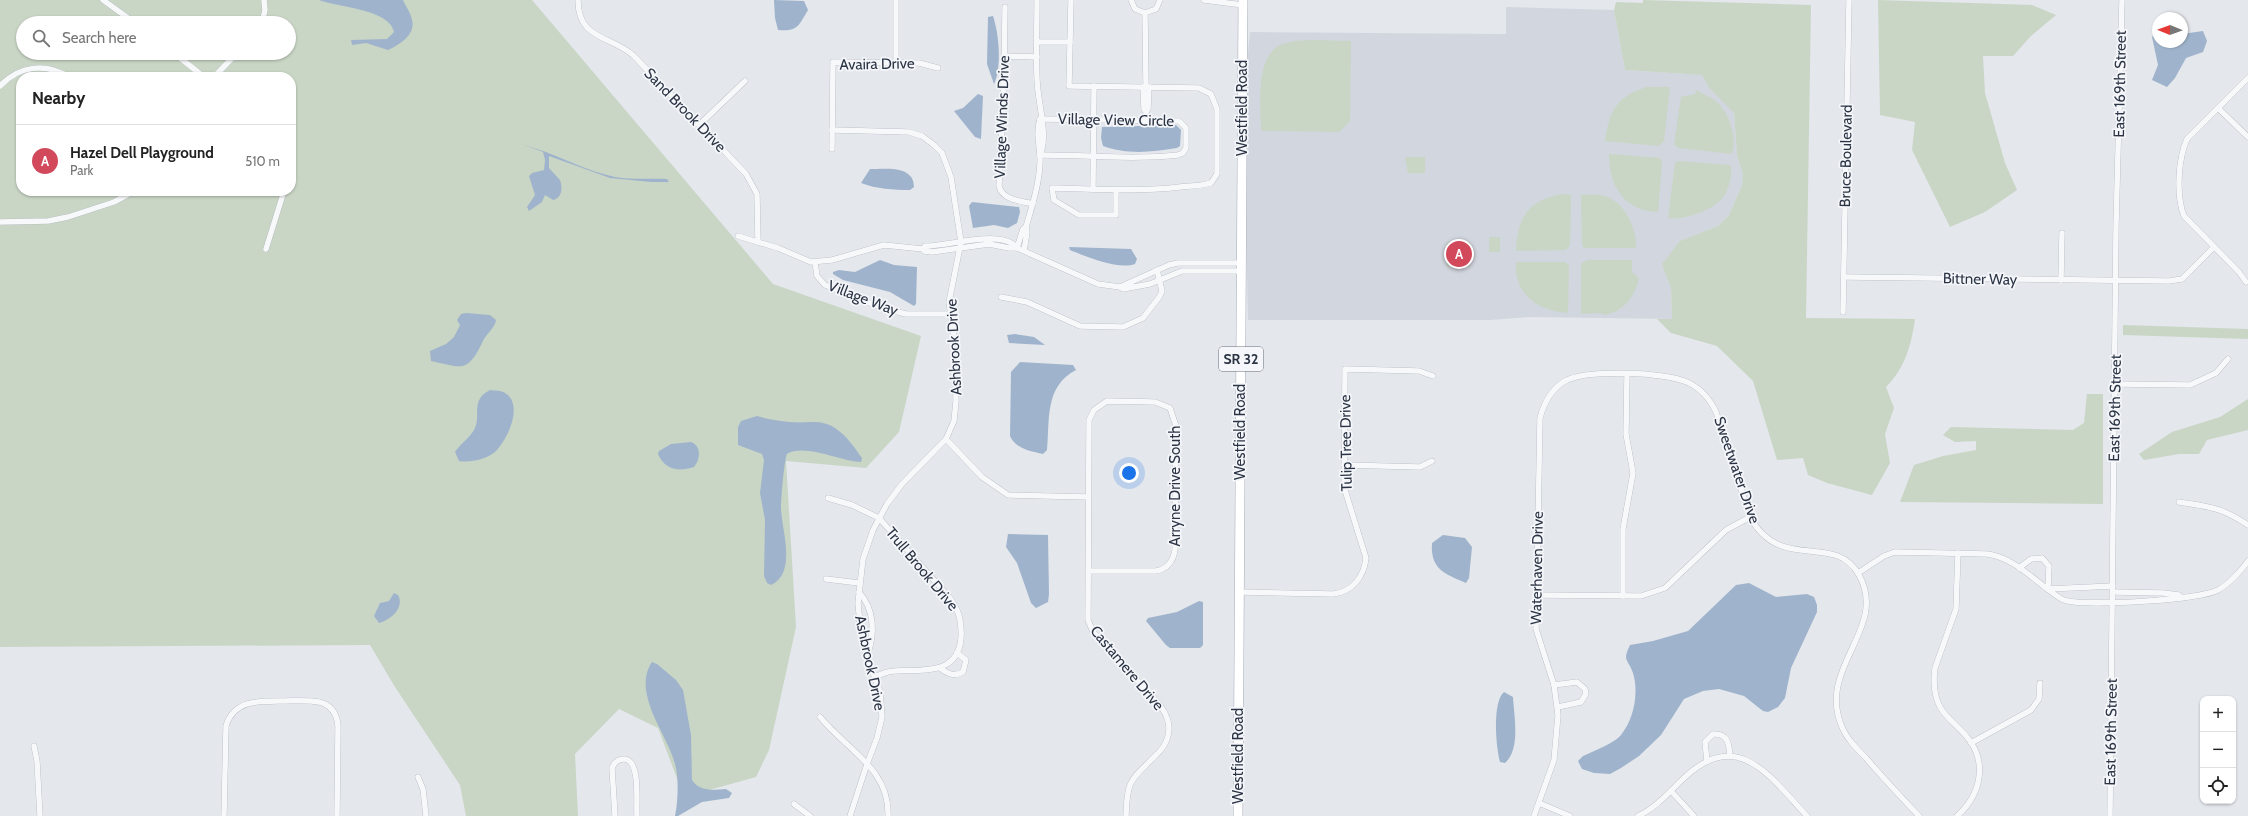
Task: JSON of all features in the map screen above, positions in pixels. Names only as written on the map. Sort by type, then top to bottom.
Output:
[{"type":"main road","name":"Westfield Road","points":[[1238,816],[1243,3]]},
{"type":"street","points":[[104,0],[126,16]]},
{"type":"street","points":[[264,0],[265,10],[264,16]]},
{"type":"street","name":"Sand Brook Drive","points":[[578,0],[580,15],[586,27],[596,35],[628,50],[746,174],[754,186],[758,202],[758,242]]},
{"type":"street","points":[[896,0],[896,62]]},
{"type":"street","points":[[1024,251],[1027,232],[1026,228],[1037,187],[1044,131],[1040,119],[1037,57],[1038,0]]},
{"type":"street","points":[[1071,0],[1069,86],[1194,87],[1203,89],[1211,94],[1218,112],[1217,171],[1214,180],[1207,184],[1162,189],[1116,190],[1052,188],[1053,197],[1057,202],[1074,212],[1087,215],[1116,215],[1116,190]]},
{"type":"street","points":[[1131,0],[1135,9],[1146,13],[1156,9],[1160,0]]},
{"type":"street","points":[[1204,0],[1243,3]]},
{"type":"street","name":"Bruce Boulevard","points":[[1843,312],[1849,0]]},
{"type":"street","name":"East 169th Street","points":[[2110,816],[2116,281],[2122,0]]},
{"type":"street","name":"Village Winds Drive","points":[[1005,7],[999,186],[1002,193],[1006,196],[1033,204]]},
{"type":"street","points":[[1146,13],[1146,87],[1144,109],[1146,112],[1146,120]]},
{"type":"street","points":[[1037,42],[1070,42]]},
{"type":"street","points":[[1004,56],[1037,57]]},
{"type":"street","points":[[183,60],[198,72]]},
{"type":"street","points":[[219,72],[230,60]]},
{"type":"street","name":"Avaira Drive","points":[[832,130],[833,62],[896,62],[926,64],[938,68]]},
{"type":"street","points":[[19,72],[33,68],[53,70],[58,72]]},
{"type":"street","points":[[0,86],[16,73]]},
{"type":"street","points":[[2246,282],[2240,272],[2213,248],[2184,216],[2180,205],[2181,152],[2187,139],[2248,78]]},
{"type":"street","points":[[699,125],[745,81]]},
{"type":"street","points":[[1093,189],[1094,86]]},
{"type":"street","points":[[2218,108],[2248,137]]},
{"type":"street","name":"Village View Circle","points":[[1040,119],[1179,121],[1184,123],[1186,128],[1185,151],[1178,155],[1148,158],[1093,155],[1040,155]]},
{"type":"street","points":[[832,130],[832,149]]},
{"type":"street","name":"Ashbrook Drive","points":[[832,130],[909,132],[922,136],[934,145],[942,153],[951,177],[961,242],[961,249],[951,292],[950,314],[955,344],[956,401],[954,421],[946,439],[902,484],[879,518],[866,549],[859,583],[860,624],[867,657],[882,700],[882,717],[877,738],[866,764],[850,816]]},
{"type":"street","points":[[0,222],[48,221],[68,217],[118,201],[126,196]]},
{"type":"street","points":[[266,249],[282,196]]},
{"type":"street","points":[[1017,248],[1023,229],[1026,228]]},
{"type":"street","points":[[2061,280],[2062,233]]},
{"type":"street","points":[[738,236],[778,248],[804,260],[815,262],[832,260],[884,245],[923,248],[926,246],[939,246],[961,242],[996,239],[1014,244],[1017,248]]},
{"type":"street","points":[[923,248],[924,251],[932,252],[989,244],[1017,248],[1098,284],[1120,287],[1123,290],[1160,279],[1173,273],[1242,267]]},
{"type":"street","name":"Bittner Way","points":[[1844,277],[2169,281],[2182,279],[2213,248]]},
{"type":"street","name":"Village Way","points":[[815,262],[817,276],[825,285],[882,308],[906,314],[950,314]]},
{"type":"street","points":[[1120,287],[1157,270],[1178,263],[1242,267]]},
{"type":"street","points":[[1001,297],[1027,302],[1080,326],[1123,327],[1138,322],[1153,306],[1162,291],[1157,270]]},
{"type":"street","points":[[2116,384],[2190,385],[2216,373],[2228,359]]},
{"type":"street","name":"Tulip Tree Drive","points":[[1239,592],[1337,594],[1345,591],[1358,582],[1364,570],[1366,558],[1347,501],[1344,487],[1346,369],[1419,371],[1433,376]]},
{"type":"street","name":"Sweetwater Drive","points":[[1555,389],[1570,378],[1584,374],[1660,375],[1678,378],[1694,385],[1710,400],[1720,420],[1750,517],[1758,530],[1777,545],[1790,550],[1818,551],[1833,554],[1846,561],[1858,573],[1865,591],[1866,614],[1837,682],[1837,714],[1848,738],[1919,816]]},
{"type":"street","points":[[1623,596],[1623,529],[1633,473],[1626,434],[1627,374]]},
{"type":"street","name":"Waterhaven Drive","points":[[1534,816],[1549,778],[1556,752],[1558,707],[1554,685],[1537,636],[1536,594],[1539,424],[1543,406],[1555,389]]},
{"type":"street","name":"Castamere Drive","points":[[1126,816],[1129,786],[1135,774],[1158,754],[1165,745],[1168,734],[1168,723],[1161,706],[1091,628],[1088,620],[1089,426],[1090,417],[1094,410],[1107,401],[1155,402],[1170,408]]},
{"type":"street","name":"Arryne Drive South","points":[[1088,571],[1147,572],[1161,570],[1169,564],[1175,550],[1176,426],[1170,408]]},
{"type":"street","points":[[946,439],[982,477],[1008,495],[1088,498]]},
{"type":"street","points":[[1344,465],[1420,467],[1432,461]]},
{"type":"street","points":[[828,498],[852,505],[879,518]]},
{"type":"street","points":[[2179,502],[2215,507],[2229,512],[2248,525]]},
{"type":"street","points":[[1536,594],[1623,596],[1648,595],[1666,588],[1726,530],[1750,517]]},
{"type":"street","name":"Trull Brook Drive","points":[[879,518],[956,606],[962,625],[961,640],[957,653]]},
{"type":"street","points":[[1858,573],[1884,556],[1895,552],[1958,553],[1999,556],[2019,568],[2064,600],[2113,602],[2189,597],[2218,590],[2234,577],[2248,561]]},
{"type":"street","points":[[1957,816],[1963,811],[1975,794],[1980,776],[1977,755],[1971,742],[1941,708],[1934,684],[1935,668],[1957,604],[1958,553]]},
{"type":"street","points":[[2019,568],[2031,559],[2042,558],[2049,566],[2048,590]]},
{"type":"street","points":[[826,579],[859,583]]},
{"type":"street","points":[[2048,590],[2113,589],[2163,593],[2189,597]]},
{"type":"street","points":[[859,592],[866,600],[871,618],[872,640],[867,657]]},
{"type":"street","points":[[875,677],[894,671],[926,671],[940,668],[948,663],[957,653],[966,660],[963,672],[958,675],[952,675],[940,668]]},
{"type":"street","points":[[1554,685],[1577,682],[1585,689],[1586,694],[1581,702],[1558,707]]},
{"type":"street","points":[[1971,742],[2031,710],[2039,699],[2040,683]]},
{"type":"street","points":[[224,816],[224,733],[227,722],[234,711],[245,704],[259,700],[314,701],[324,703],[332,709],[337,717],[338,726],[337,816]]},
{"type":"street","points":[[820,717],[876,774],[883,784],[887,796],[888,816]]},
{"type":"street","points":[[1707,761],[1705,742],[1713,734],[1725,737],[1730,756]]},
{"type":"street","points":[[34,746],[37,761],[40,816]]},
{"type":"street","points":[[1638,816],[1649,809],[1696,768],[1707,761],[1730,756],[1750,761],[1763,769],[1807,816]]},
{"type":"street","points":[[615,816],[612,768],[617,761],[622,759],[631,762],[635,769],[637,816]]},
{"type":"street","points":[[418,777],[423,789],[426,816]]},
{"type":"street","points":[[1671,790],[1694,816]]},
{"type":"street","points":[[1539,803],[1570,816]]},
{"type":"street","points":[[794,804],[810,816]]},
{"type":"street","points":[[1963,811],[1967,816]]},
{"type":"shaded area","points":[[1506,7],[1614,10],[1625,70],[1702,75],[1710,89],[1734,112],[1737,156],[1743,174],[1742,185],[1729,215],[1718,226],[1681,241],[1663,264],[1671,288],[1672,319],[1530,317],[1490,320],[1248,320],[1246,220],[1248,53],[1250,32],[1506,34]]},
{"type":"green space","points":[[0,0],[532,0],[773,284],[921,336],[899,432],[866,468],[786,461],[796,627],[769,750],[756,777],[684,797],[658,728],[619,709],[575,754],[578,816],[466,816],[460,785],[395,687],[370,645],[0,647]]},
{"type":"green space","points":[[1643,0],[1811,5],[1806,318],[1915,319],[1906,356],[1893,380],[1886,387],[1894,408],[1885,434],[1890,463],[1872,495],[1827,483],[1808,475],[1803,458],[1777,460],[1753,381],[1717,346],[1671,333],[1657,319],[1672,319],[1671,288],[1662,264],[1680,241],[1718,226],[1729,215],[1742,185],[1743,174],[1737,156],[1734,113],[1710,89],[1702,75],[1625,70],[1614,10],[1616,2],[1643,3]]},
{"type":"green space","points":[[1878,0],[2032,5],[2056,15],[2031,36],[2013,56],[1983,56],[1985,93],[2005,163],[2017,190],[1985,212],[1950,227],[1912,150],[1915,122],[1880,115]]},
{"type":"green space","points":[[1294,41],[1351,41],[1350,121],[1339,132],[1261,131],[1261,81],[1268,57],[1275,48]]},
{"type":"green space","points":[[1647,87],[1670,87],[1664,141],[1659,146],[1605,141],[1609,122],[1616,106],[1628,95]]},
{"type":"green space","points":[[1696,90],[1716,101],[1729,119],[1734,140],[1732,154],[1678,148],[1674,144],[1681,97],[1695,94]]},
{"type":"green space","points":[[1609,154],[1660,158],[1662,162],[1658,212],[1646,211],[1636,207],[1621,195],[1612,176]]},
{"type":"green space","points":[[1405,157],[1425,157],[1425,173],[1408,173]]},
{"type":"green space","points":[[1678,161],[1731,165],[1730,180],[1725,194],[1708,209],[1691,216],[1682,218],[1668,218],[1675,163]]},
{"type":"green space","points":[[1561,194],[1571,195],[1570,245],[1566,250],[1516,251],[1519,228],[1526,212],[1540,201]]},
{"type":"green space","points":[[1581,195],[1598,195],[1608,197],[1622,208],[1634,231],[1636,248],[1584,248],[1582,244]]},
{"type":"green space","points":[[1489,237],[1500,237],[1500,252],[1489,252]]},
{"type":"green space","points":[[1447,242],[1470,242],[1470,267],[1447,267]]},
{"type":"green space","points":[[1587,260],[1632,260],[1632,272],[1639,278],[1634,292],[1628,302],[1618,310],[1605,315],[1600,313],[1581,314],[1581,264]]},
{"type":"green space","points":[[1516,262],[1566,262],[1569,266],[1568,313],[1547,309],[1530,299],[1519,284],[1516,274]]},
{"type":"green space","points":[[2123,325],[2248,329],[2248,339],[2123,335]]},
{"type":"green space","points":[[2087,394],[2103,394],[2103,504],[1900,502],[1914,465],[1943,456],[1976,450],[1976,441],[1955,442],[1943,435],[1951,427],[2073,430],[2084,423]]},
{"type":"green space","points":[[2248,399],[2248,430],[2207,440],[2199,454],[2179,454],[2144,460],[2139,454],[2172,432],[2220,417]]},
{"type":"water","points":[[319,0],[403,0],[410,12],[413,25],[406,39],[388,50],[366,43],[352,45],[351,40],[387,39],[394,32],[390,24],[383,18],[361,10]]},
{"type":"water","points":[[774,0],[804,1],[808,10],[800,23],[794,29],[778,30],[775,18]]},
{"type":"water","points":[[993,16],[999,50],[998,69],[994,84],[987,64],[988,17]]},
{"type":"water","points":[[2203,31],[2207,41],[2203,52],[2186,58],[2175,78],[2167,87],[2152,80],[2158,65],[2154,48],[2188,48],[2188,33]]},
{"type":"water","points":[[978,94],[983,96],[981,139],[975,137],[954,111],[963,108]]},
{"type":"water","points":[[1176,125],[1181,130],[1180,146],[1177,148],[1140,152],[1121,151],[1103,146],[1101,138],[1102,127]]},
{"type":"water","points":[[521,144],[546,152],[606,175],[628,178],[667,179],[669,182],[651,182],[610,178],[549,156],[549,168],[560,180],[560,195],[553,200],[545,195],[542,202],[529,211],[527,207],[535,195],[529,176],[532,173],[544,170],[545,160],[543,152]]},
{"type":"water","points":[[870,169],[891,169],[904,172],[913,180],[914,187],[910,190],[891,189],[873,187],[861,183]]},
{"type":"water","points":[[972,202],[1019,207],[1020,212],[1017,223],[1008,228],[994,225],[973,228],[969,206]]},
{"type":"water","points":[[1069,247],[1131,249],[1137,259],[1135,264],[1111,264],[1077,253],[1070,250]]},
{"type":"water","points":[[880,260],[894,265],[917,267],[916,304],[914,306],[890,292],[843,280],[833,274],[833,272],[839,270],[855,272]]},
{"type":"water","points":[[461,314],[490,315],[496,320],[494,326],[484,338],[472,359],[467,364],[462,366],[431,361],[430,351],[446,344],[454,337],[460,325],[457,320]]},
{"type":"water","points":[[1015,334],[1034,337],[1045,345],[1009,343],[1007,335]]},
{"type":"water","points":[[1020,362],[1073,365],[1076,370],[1058,385],[1054,395],[1049,416],[1047,450],[1043,454],[1020,447],[1010,436],[1011,372]]},
{"type":"water","points":[[490,390],[503,392],[511,398],[514,413],[509,430],[501,446],[493,454],[479,460],[459,461],[455,452],[475,428],[477,423],[478,403],[480,398]]},
{"type":"water","points":[[757,416],[782,421],[818,422],[829,425],[847,438],[862,458],[861,462],[813,452],[795,451],[787,454],[781,509],[786,561],[784,571],[779,579],[771,585],[767,583],[764,576],[765,520],[760,493],[764,460],[762,454],[738,445],[738,427],[741,421]]},
{"type":"water","points":[[691,442],[695,444],[699,453],[698,461],[694,467],[688,469],[673,468],[664,463],[658,454],[659,451],[671,444]]},
{"type":"water","points":[[1008,534],[1048,535],[1048,602],[1036,608],[1031,603],[1017,563],[1006,547]]},
{"type":"water","points":[[1443,535],[1465,538],[1472,547],[1469,578],[1466,583],[1445,573],[1436,565],[1432,552],[1432,543]]},
{"type":"water","points":[[1749,583],[1776,597],[1807,594],[1814,597],[1817,605],[1817,612],[1791,668],[1785,698],[1778,707],[1768,712],[1763,711],[1744,696],[1719,689],[1703,691],[1684,699],[1661,735],[1639,756],[1621,768],[1610,774],[1594,773],[1582,769],[1578,761],[1583,756],[1604,747],[1618,738],[1625,729],[1632,714],[1635,697],[1635,681],[1626,657],[1630,645],[1653,641],[1688,631],[1736,585]]},
{"type":"water","points":[[394,593],[398,595],[400,600],[400,604],[396,612],[388,619],[379,623],[374,616],[380,603],[389,601]]},
{"type":"water","points":[[1199,601],[1203,602],[1203,645],[1200,648],[1170,648],[1146,621],[1148,618],[1177,612]]},
{"type":"water","points":[[652,662],[657,664],[676,680],[683,690],[691,735],[692,780],[699,787],[712,790],[726,789],[732,793],[729,798],[702,802],[678,816],[675,816],[678,790],[675,764],[653,714],[648,700],[646,687],[647,674]]},
{"type":"water","points":[[1504,692],[1513,697],[1515,723],[1515,741],[1513,750],[1505,763],[1500,762],[1497,746],[1496,725],[1498,705],[1500,697]]},
{"type":"place","name":"Hazel Dell Playground","points":[[1459,254]]}]
